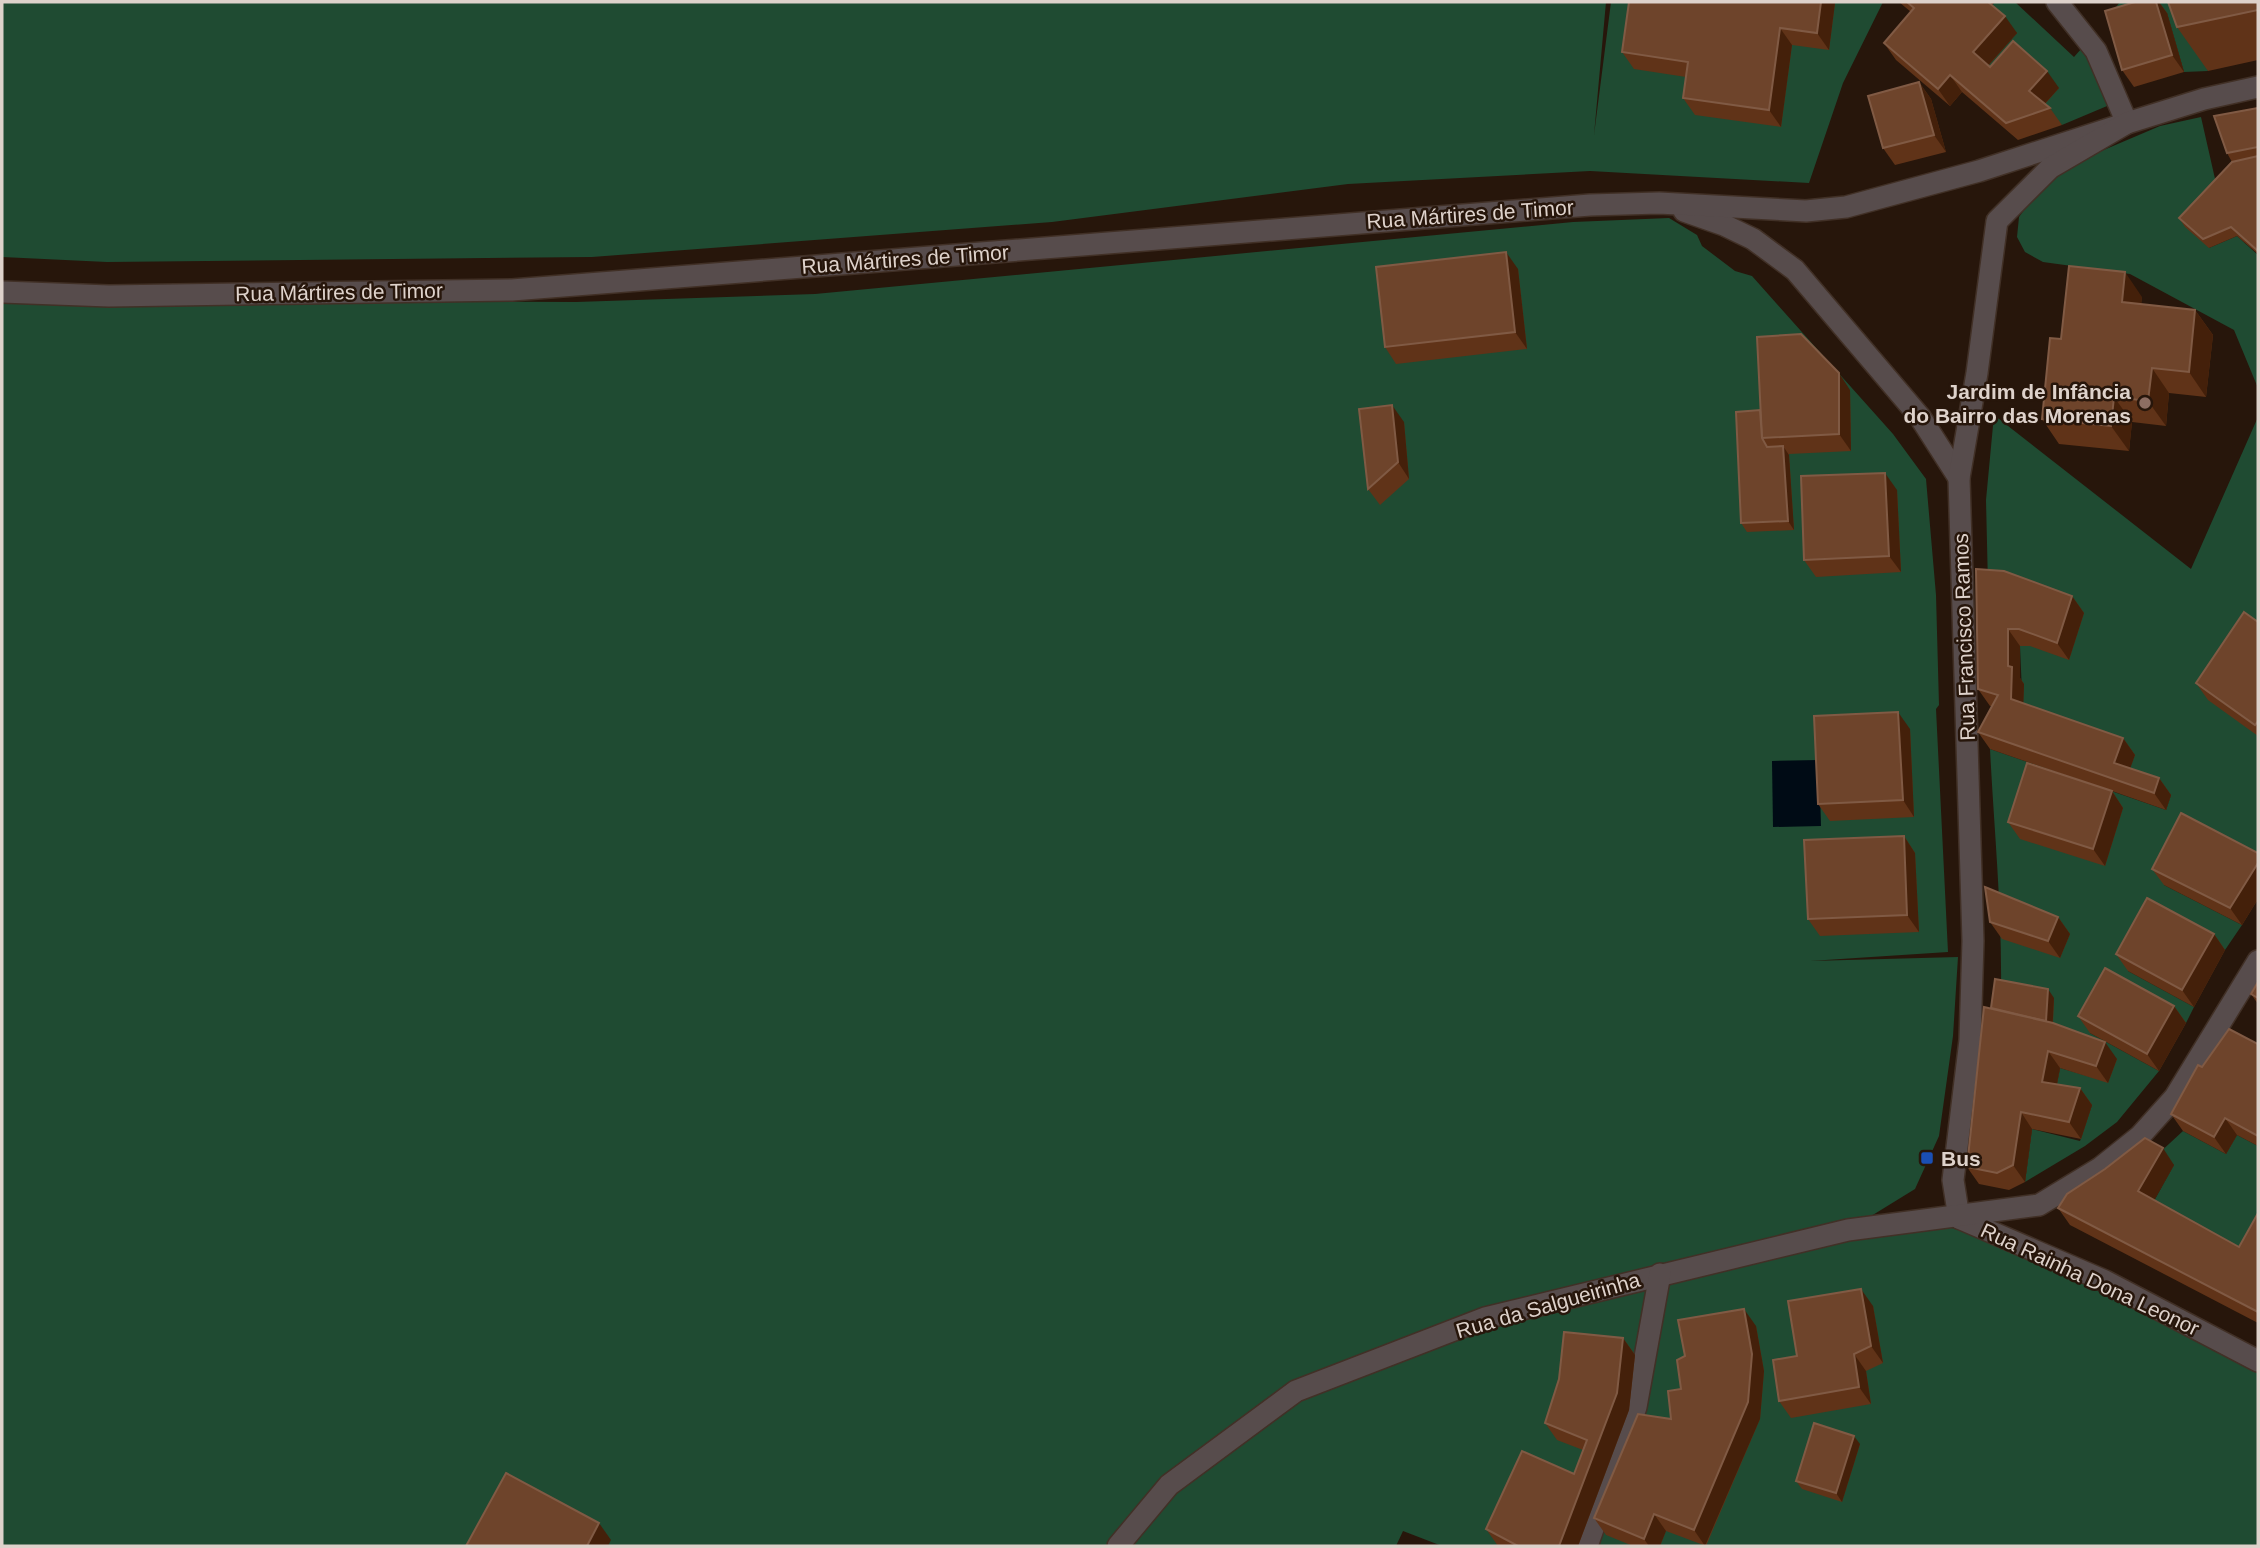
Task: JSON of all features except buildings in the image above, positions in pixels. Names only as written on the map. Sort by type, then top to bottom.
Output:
[{"type":"street","points":[[2057,2],[2096,51],[2127,123]]},
{"type":"street","name":"Rua Francisco Ramos","points":[[1806,211],[1846,207],[1953,178],[2204,99],[2258,87]]},
{"type":"street","name":"Rua Francisco Ramos","points":[[1959,1218],[1953,1180],[1970,1040],[1973,941],[1959,478],[1977,373],[1997,221],[2050,168],[2127,123]]},
{"type":"street","points":[[1659,202],[1724,225],[1753,239],[1795,270],[1920,417],[1959,478]]},
{"type":"street","name":"Rua Mártires de Timor","points":[[2,292],[109,296],[512,290],[1363,222],[1659,202],[1806,211]]},
{"type":"street","name":"Rua da Salgueirinha","points":[[1118,1546],[1169,1485],[1296,1391],[1489,1317],[1848,1230],[1959,1218],[2039,1205],[2100,1168],[2140,1136],[2175,1097],[2258,961]]},
{"type":"street","name":"Rua Rainha Dona Leonor","points":[[1959,1218],[2105,1281],[2258,1361]]},
{"type":"street","points":[[1587,1546],[1636,1407],[1660,1274]]},
{"type":"green space","points":[[2,2],[1606,2],[1594,135],[1611,2],[1643,2],[1792,45],[1822,2],[1883,2],[1843,83],[1809,183],[1590,171],[1348,184],[1052,222],[592,257],[107,262],[2,257]]},
{"type":"green space","points":[[1995,2],[2015,2],[2074,57],[2089,40],[2119,101],[2062,125],[1985,69],[2017,33],[1989,9]]},
{"type":"green space","points":[[2120,2],[2184,2],[2208,71],[2184,72],[2167,13],[2112,12]]},
{"type":"green space","points":[[2201,117],[2218,192],[2209,248],[2237,236],[2258,255],[2258,388],[2234,330],[2130,274],[2043,262],[2025,252],[2017,237],[2019,217],[2052,172],[2160,126]]},
{"type":"green space","points":[[1669,218],[1697,235],[1702,246],[1735,271],[1752,276],[1893,434],[1926,479],[1936,595],[1939,705],[1936,709],[1948,952],[1810,961],[1958,957],[1953,1036],[1939,1136],[1915,1189],[1850,1229],[1957,1227],[2107,1294],[2258,1372],[2258,1546],[1442,1546],[1403,1531],[1396,1546],[2,1546],[2,299],[576,302],[815,294],[1573,222]]},
{"type":"green space","points":[[1994,415],[2191,569],[2258,417],[2258,864],[2164,885],[2242,925],[2225,950],[2128,971],[2194,1007],[2186,1023],[2117,985],[2090,1033],[2159,1071],[2117,1122],[2085,1146],[2025,1182],[2032,1129],[2080,1141],[2092,1105],[2054,1099],[2060,1068],[2108,1082],[2082,1045],[2001,988],[1990,749],[2166,810],[2171,795],[2126,780],[2134,755],[2023,716],[2020,646],[1988,586],[1986,500]]},
{"type":"green space","points":[[2183,1131],[2226,1154],[2237,1135],[2258,1146],[2258,1252],[2251,1264],[2150,1208],[2174,1165],[2157,1155]]},
{"type":"shaded area","points":[[1819,760],[1821,826],[1773,827],[1772,761]]},
{"type":"place","name":"Jardim de Infância do Bairro das Morenas","points":[[2145,403]]},
{"type":"place","name":"Bus","points":[[1927,1158]]}]
